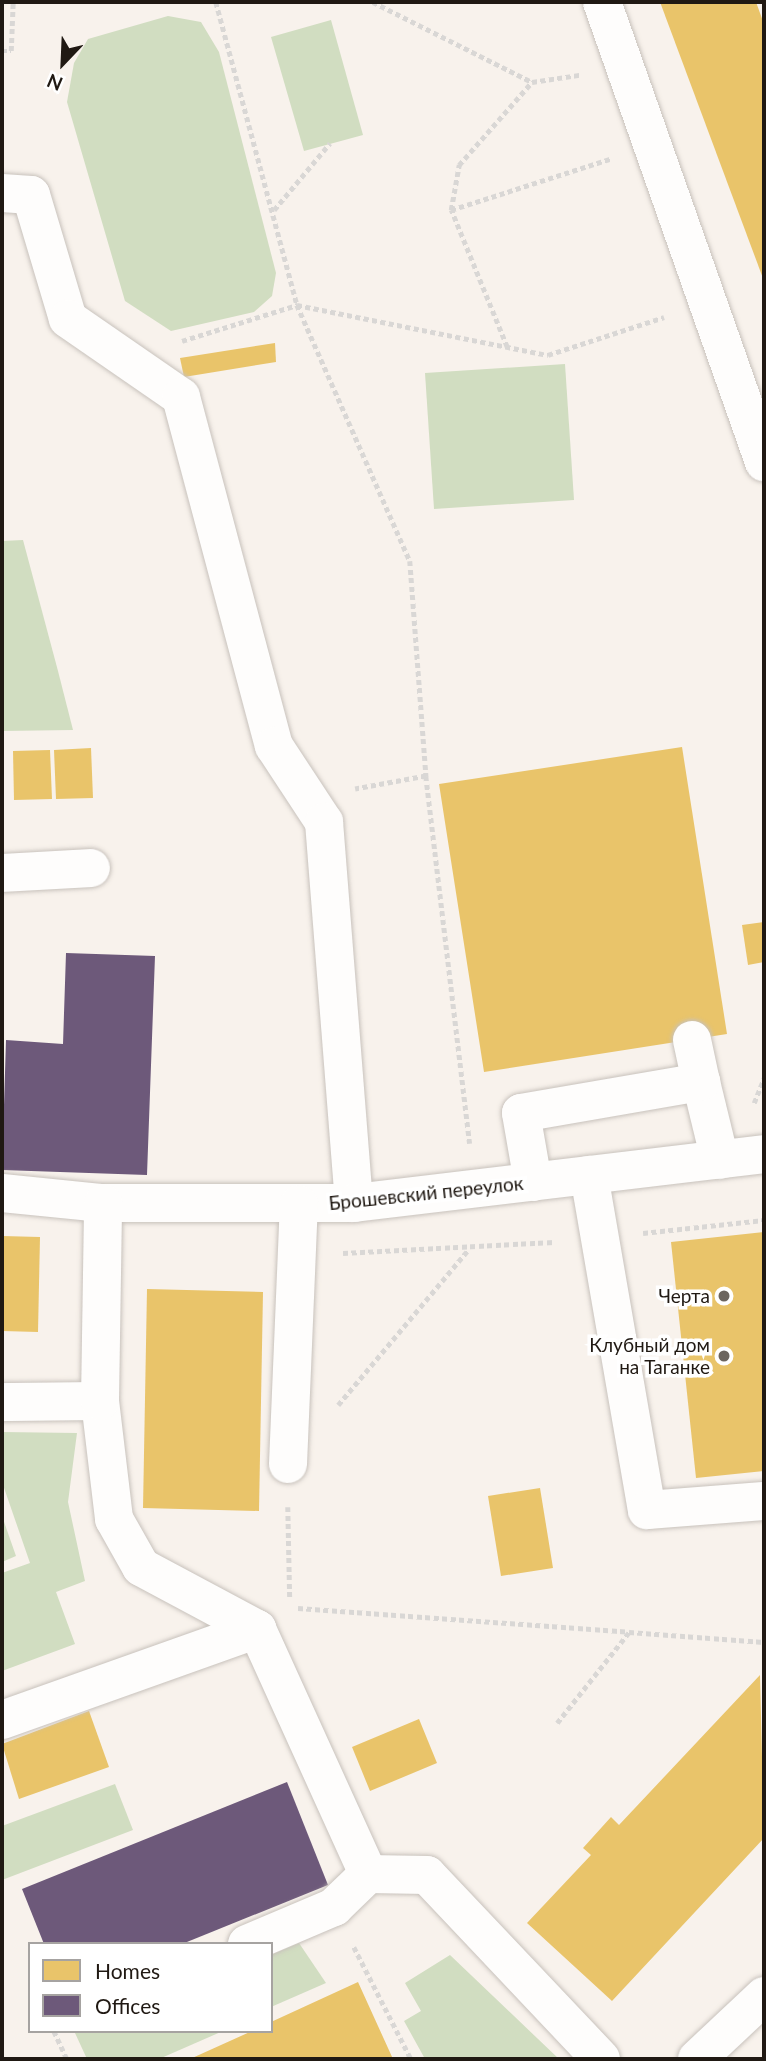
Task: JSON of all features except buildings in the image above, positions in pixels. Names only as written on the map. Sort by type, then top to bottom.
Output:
[{"type":"street","points":[[602,2],[764,462]]},
{"type":"street","points":[[2,193],[31,195],[68,319],[181,397],[274,746],[324,822],[354,1203]]},
{"type":"street","points":[[2,873],[91,868]]},
{"type":"street","points":[[692,1040],[720,1160]]},
{"type":"street","points":[[533,1182],[521,1113],[701,1082]]},
{"type":"street","name":"Брошевский переулок","points":[[2,1192],[103,1203],[354,1203],[764,1154]]},
{"type":"street","points":[[589,1175],[647,1510],[764,1501]]},
{"type":"street","points":[[103,1203],[100,1401],[114,1519],[141,1567],[257,1629],[368,1874]]},
{"type":"street","points":[[288,1464],[299,1203]]},
{"type":"street","points":[[2,1402],[100,1401]]},
{"type":"street","points":[[2,1720],[257,1629]]},
{"type":"street","points":[[252,1942],[334,1907],[368,1874],[428,1875],[601,2059]]},
{"type":"street","points":[[697,2059],[764,1996]]},
{"type":"path","points":[[2,51],[11,51],[13,2]]},
{"type":"path","points":[[216,2],[297,305],[410,561],[426,776],[475,1189]]},
{"type":"path","points":[[373,2],[532,82],[625,67]]},
{"type":"path","points":[[508,348],[451,210],[459,165],[532,82]]},
{"type":"path","points":[[274,211],[330,143]]},
{"type":"path","points":[[451,210],[652,146]]},
{"type":"path","points":[[125,359],[297,305],[548,355],[708,303]]},
{"type":"path","points":[[308,798],[426,776]]},
{"type":"path","points":[[468,1250],[288,1464],[290,1608],[764,1642]]},
{"type":"path","points":[[557,1723],[629,1632]]},
{"type":"path","points":[[334,1907],[411,2059]]},
{"type":"path","points":[[55,2033],[66,2059]]},
{"type":"green space","points":[[168,16],[201,22],[219,52],[276,273],[272,296],[254,312],[171,331],[125,301],[67,102],[74,63],[88,39]]},
{"type":"green space","points":[[331,20],[363,135],[304,151],[271,37]]},
{"type":"green space","points":[[565,364],[574,500],[434,509],[425,373]]},
{"type":"green space","points":[[23,540],[73,730],[2,731],[2,541]]},
{"type":"green space","points":[[2,1432],[77,1433],[68,1502],[85,1581],[56,1592],[75,1644],[2,1671],[2,1573],[30,1563],[2,1482]]},
{"type":"green space","points":[[2,1516],[16,1556],[2,1562]]},
{"type":"green space","points":[[115,1784],[133,1830],[2,1880],[2,1826]]},
{"type":"green space","points":[[299,1943],[326,1983],[273,2006],[273,1954]]},
{"type":"green space","points":[[450,1955],[559,2059],[425,2059],[404,2021],[421,2011],[405,1983]]},
{"type":"green space","points":[[75,2033],[218,2033],[159,2059],[87,2059]]},
{"type":"place","name":"Черта","points":[[724,1296]]},
{"type":"place","name":"Клубный дом на Таганке","points":[[724,1356]]}]
